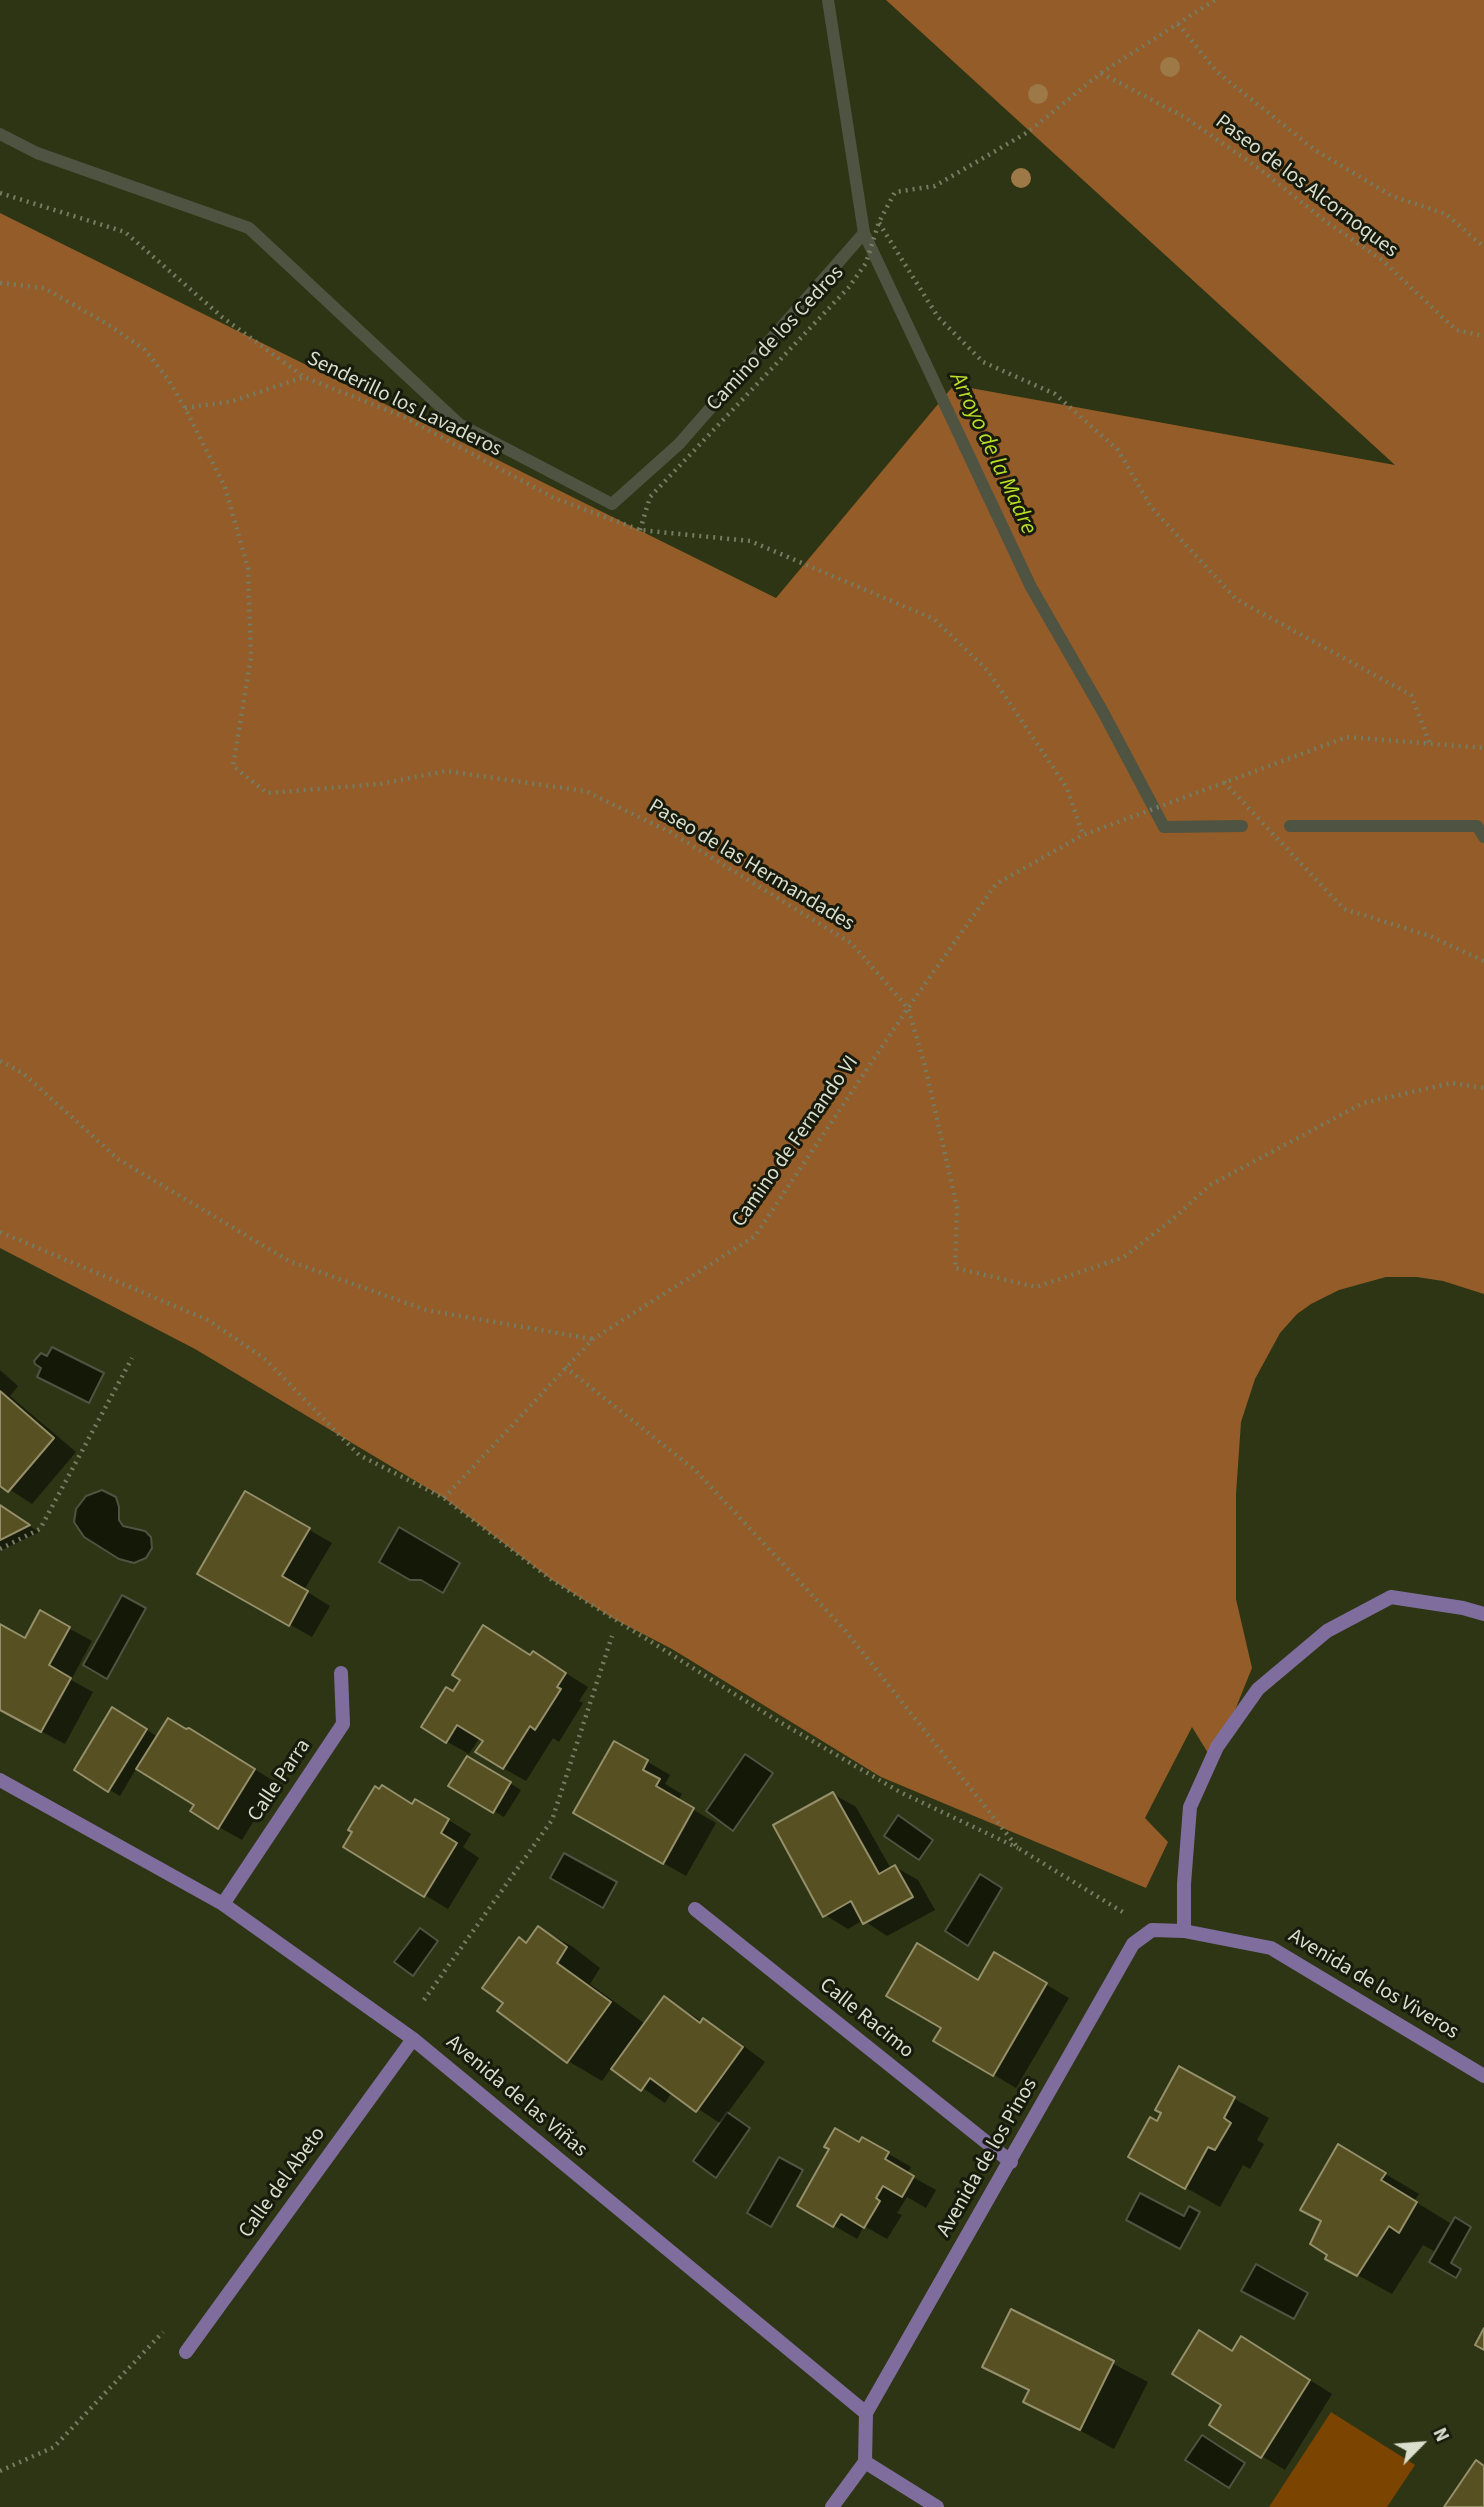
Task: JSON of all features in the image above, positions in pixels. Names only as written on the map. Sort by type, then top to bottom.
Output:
[{"type":"street","points":[[1184,1931],[1184,1884],[1190,1808],[1217,1747],[1258,1689],[1327,1632],[1391,1597],[1463,1608],[1484,1614]]},
{"type":"street","name":"Calle Parra","points":[[223,1904],[343,1724],[341,1673]]},
{"type":"street","name":"Avenida de las Viñas","points":[[0,1780],[223,1904],[413,2039],[866,2413]]},
{"type":"street","name":"Calle Racimo","points":[[695,1909],[1011,2162]]},
{"type":"street","name":"Avenida de los Viveros","points":[[1152,1930],[1184,1931],[1271,1948],[1484,2076]]},
{"type":"street","name":"Avenida de los Pinos","points":[[866,2413],[1133,1944],[1152,1930]]},
{"type":"street","name":"Calle del Abeto","points":[[187,2352],[413,2039]]},
{"type":"street","points":[[832,2507],[865,2462],[866,2413]]},
{"type":"street","points":[[865,2462],[937,2507]]},
{"type":"path","name":"Camino de los Cedros","points":[[640,530],[650,497],[849,287],[866,263],[879,222],[895,192],[935,186],[1028,132],[1101,73],[1215,0]]},
{"type":"path","points":[[1177,24],[1217,72],[1315,149],[1392,196],[1446,214],[1484,247]]},
{"type":"path","name":"Paseo de los Alcornoques","points":[[1101,73],[1186,118],[1261,170],[1324,220],[1382,260],[1456,330],[1484,335]]},
{"type":"path","name":"Senderillo los Lavaderos","points":[[0,193],[124,232],[222,317],[304,377],[402,416],[554,498],[640,530],[751,541],[934,619],[988,671],[1067,788],[1083,835]]},
{"type":"path","points":[[879,222],[937,317],[984,362],[1055,394],[1118,450],[1151,507],[1236,599],[1411,695],[1430,744]]},
{"type":"path","points":[[0,284],[44,289],[109,325],[145,350],[186,408],[233,401],[304,377]]},
{"type":"path","name":"Paseo de las Hermandades","points":[[186,408],[225,486],[248,568],[251,657],[233,766],[267,793],[380,784],[446,771],[585,791],[670,832],[851,943],[908,1008]]},
{"type":"path","name":"Camino de Fernando VI","points":[[444,1498],[593,1339],[755,1236],[908,1008],[996,884],[1083,835],[1348,737],[1484,748]]},
{"type":"path","points":[[1224,782],[1343,909],[1430,936],[1484,961]]},
{"type":"path","points":[[908,1008],[925,1066],[957,1207],[955,1268],[1036,1287],[1124,1257],[1174,1218],[1210,1185],[1363,1103],[1452,1083],[1484,1088]]},
{"type":"path","points":[[0,1061],[23,1073],[118,1159],[289,1261],[426,1310],[593,1339]]},
{"type":"path","points":[[0,1232],[208,1320],[264,1358],[359,1455],[444,1498],[552,1580],[772,1718],[900,1792],[1018,1848],[1110,1904]]},
{"type":"path","points":[[0,1549],[40,1529],[132,1358]]},
{"type":"path","points":[[565,1367],[704,1479],[843,1628],[1018,1848]]},
{"type":"path","points":[[424,2000],[552,1820],[612,1636]]},
{"type":"path","points":[[0,2471],[54,2447],[164,2331]]},
{"type":"shaded area","points":[[886,0],[1484,0],[1484,1294],[1443,1281],[1417,1277],[1386,1277],[1339,1290],[1311,1304],[1297,1314],[1280,1333],[1255,1379],[1241,1422],[1236,1494],[1236,1599],[1252,1668],[1229,1725],[1208,1753],[1192,1727],[1145,1818],[1168,1842],[1146,1888],[881,1777],[672,1649],[614,1619],[552,1580],[444,1498],[195,1349],[0,1248],[0,213],[776,598],[954,385],[1395,465]]},
{"type":"shaded area","points":[[52,1347],[104,1373],[89,1403],[37,1377],[41,1368],[34,1361],[41,1353],[47,1356]]},
{"type":"shaded area","points":[[102,1490],[116,1497],[119,1520],[123,1526],[145,1531],[151,1537],[152,1548],[146,1558],[134,1563],[119,1559],[84,1537],[74,1522],[76,1509],[86,1496]]},
{"type":"shaded area","points":[[399,1527],[460,1563],[443,1593],[421,1580],[410,1580],[379,1562]]},
{"type":"shaded area","points":[[122,1595],[146,1608],[107,1679],[83,1665]]},
{"type":"shaded area","points":[[745,1754],[773,1773],[733,1831],[706,1811]]},
{"type":"shaded area","points":[[898,1815],[933,1840],[919,1860],[884,1836]]},
{"type":"shaded area","points":[[564,1853],[617,1882],[603,1908],[550,1878]]},
{"type":"shaded area","points":[[980,1874],[1002,1888],[968,1946],[945,1931]]},
{"type":"shaded area","points":[[420,1928],[438,1941],[413,1976],[394,1962]]},
{"type":"shaded area","points":[[727,2112],[750,2128],[716,2178],[693,2161]]},
{"type":"shaded area","points":[[779,2157],[803,2170],[771,2227],[747,2213]]},
{"type":"shaded area","points":[[1140,2193],[1184,2216],[1189,2206],[1200,2212],[1180,2249],[1126,2220]]},
{"type":"shaded area","points":[[1455,2217],[1471,2227],[1451,2263],[1461,2269],[1456,2278],[1429,2262]]},
{"type":"shaded area","points":[[1256,2264],[1308,2293],[1294,2319],[1241,2291]]},
{"type":"shaded area","points":[[1331,2412],[1415,2465],[1387,2507],[1269,2507]]},
{"type":"shaded area","points":[[1202,2435],[1245,2463],[1229,2488],[1185,2460]]},
{"type":"building","points":[[0,1391],[54,1438],[8,1492],[0,1486]]},
{"type":"building","points":[[245,1491],[310,1528],[282,1576],[308,1591],[289,1626],[197,1574]]},
{"type":"building","points":[[0,1505],[30,1525],[0,1540]]},
{"type":"building","points":[[40,1610],[70,1627],[49,1665],[71,1678],[41,1732],[0,1710],[0,1624],[25,1638]]},
{"type":"building","points":[[483,1625],[530,1655],[533,1651],[566,1673],[557,1687],[561,1689],[535,1730],[530,1726],[503,1769],[475,1752],[483,1741],[457,1725],[446,1743],[421,1727],[446,1687],[453,1691],[460,1680],[452,1675]]},
{"type":"building","points":[[112,1707],[147,1729],[108,1792],[74,1770]]},
{"type":"building","points":[[168,1718],[255,1769],[218,1829],[190,1811],[194,1805],[136,1769]]},
{"type":"building","points":[[614,1741],[648,1760],[643,1770],[660,1779],[656,1786],[694,1808],[663,1864],[573,1813]]},
{"type":"building","points":[[467,1756],[511,1782],[493,1813],[448,1786]]},
{"type":"building","points":[[382,1785],[412,1804],[415,1799],[449,1819],[441,1833],[457,1843],[424,1897],[343,1847],[352,1832],[348,1830],[375,1786],[379,1789]]},
{"type":"building","points":[[833,1792],[879,1874],[895,1865],[913,1897],[863,1924],[851,1901],[823,1917],[773,1825]]},
{"type":"building","points":[[538,1926],[567,1947],[557,1963],[611,2002],[567,2063],[497,2011],[503,2003],[482,1988],[519,1937],[526,1943]]},
{"type":"building","points":[[917,1943],[978,1980],[994,1952],[1047,1983],[993,2076],[933,2041],[941,2028],[886,1996]]},
{"type":"building","points":[[664,1996],[700,2023],[703,2018],[743,2047],[696,2112],[650,2078],[641,2091],[611,2069]]},
{"type":"building","points":[[1179,2066],[1235,2097],[1224,2118],[1231,2123],[1215,2150],[1208,2147],[1185,2189],[1128,2157],[1150,2117],[1157,2121],[1161,2113],[1155,2110]]},
{"type":"building","points":[[835,2128],[859,2142],[862,2137],[889,2152],[885,2159],[914,2176],[902,2197],[883,2186],[876,2198],[880,2201],[864,2228],[841,2214],[833,2227],[797,2206],[829,2149],[824,2147]]},
{"type":"building","points":[[1338,2144],[1386,2173],[1381,2180],[1417,2202],[1399,2233],[1389,2226],[1357,2276],[1325,2259],[1327,2255],[1310,2244],[1321,2221],[1300,2210]]},
{"type":"building","points":[[1011,2309],[1114,2361],[1080,2430],[1023,2402],[1029,2390],[982,2367]]},
{"type":"building","points":[[1484,2328],[1484,2350],[1475,2345]]},
{"type":"building","points":[[1199,2330],[1232,2351],[1241,2336],[1310,2380],[1261,2458],[1209,2425],[1221,2405],[1172,2374]]},
{"type":"building","points":[[1476,2460],[1484,2466],[1484,2507],[1444,2507]]},
{"type":"waterway","name":"Arroyo de la Madre","points":[[828,0],[864,233],[1031,587],[1103,712],[1164,827],[1242,826]]},
{"type":"waterway","points":[[0,134],[37,153],[249,228],[459,424],[612,504],[679,444],[864,233]]},
{"type":"waterway","name":"Arroyo de la Madre","points":[[1290,826],[1477,826],[1484,837]]}]
